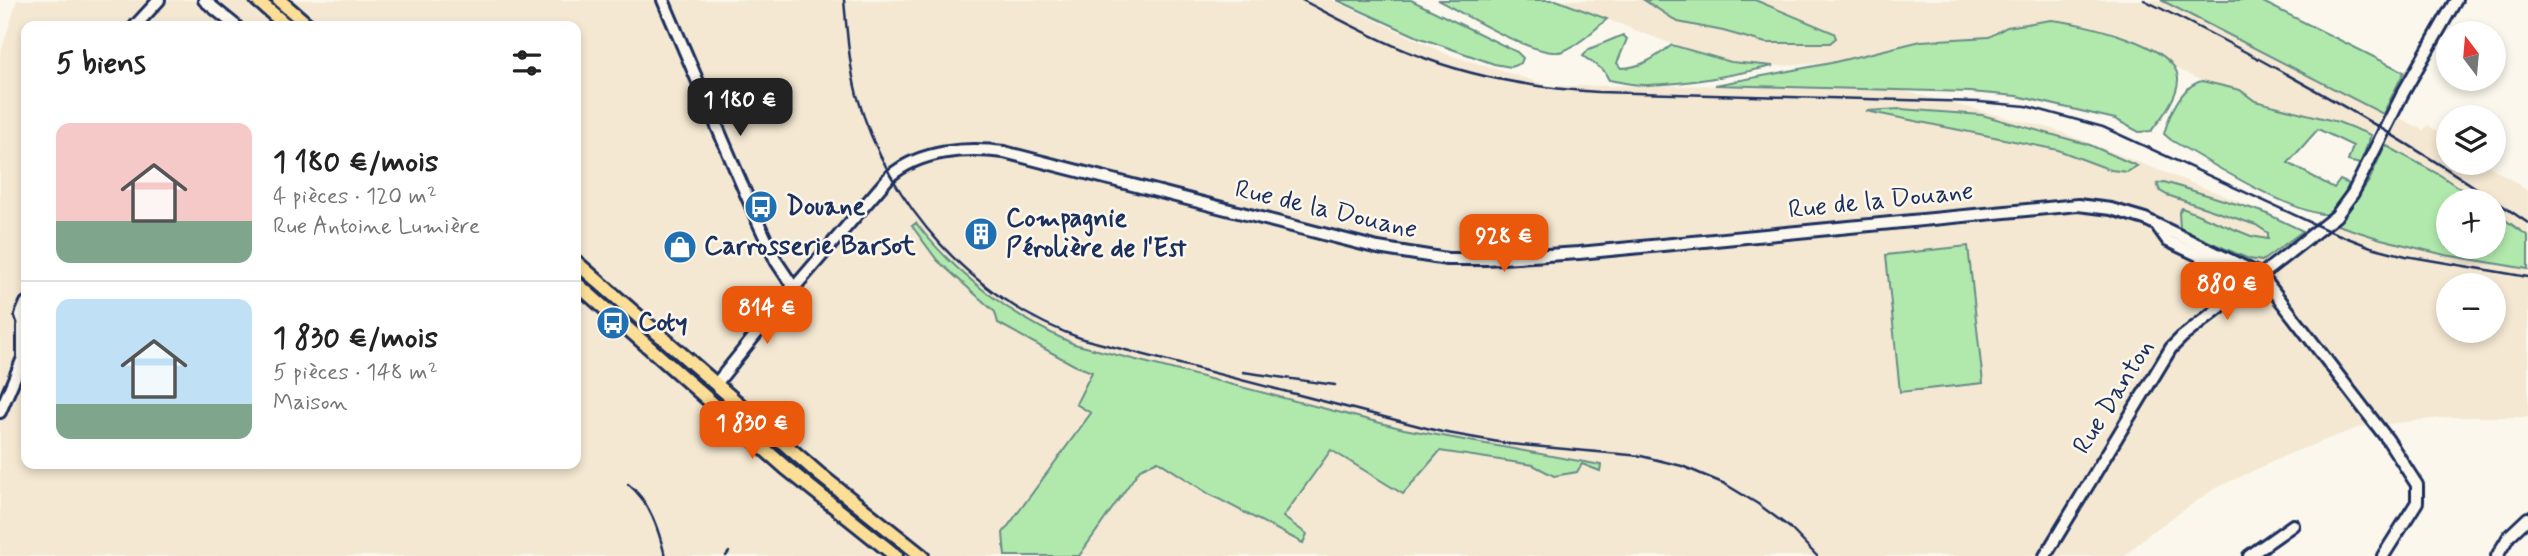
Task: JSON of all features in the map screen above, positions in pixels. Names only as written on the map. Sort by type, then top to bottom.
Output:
[{"type":"main road","points":[[257,0],[281,21]]},
{"type":"main road","points":[[279,0],[303,21]]},
{"type":"main road","points":[[581,266],[819,474],[922,556]]},
{"type":"main road","points":[[581,287],[786,468],[896,556]]},
{"type":"main road","points":[[704,396],[716,384]]},
{"type":"street","points":[[140,21],[159,0]]},
{"type":"street","points":[[204,0],[230,21]]},
{"type":"street","points":[[663,0],[776,261],[794,288]]},
{"type":"street","name":"Rue Danton","points":[[2045,556],[2163,358],[2182,337],[2336,216],[2353,193],[2403,93],[2456,0]]},
{"type":"street","name":"Rue de la Douane","points":[[716,384],[794,288],[896,170],[919,159],[964,150],[1004,152],[1378,248],[1447,259],[1578,253],[2078,205],[2111,209],[2156,225],[2261,275]]},
{"type":"street","name":"Rue de la Douane","points":[[2156,225],[2168,241],[2217,264],[2224,283],[2217,310]]},
{"type":"street","points":[[2261,275],[2388,440],[2417,485],[2417,502],[2383,556]]},
{"type":"street","points":[[0,412],[21,362]]},
{"type":"street","points":[[2497,556],[2509,536],[2528,518]]},
{"type":"street","points":[[2249,556],[2293,525]]},
{"type":"shaded area","points":[[17,0],[1332,0],[1449,55],[1551,86],[1880,85],[2053,129],[2243,203],[2319,239],[2337,225],[2436,253],[2436,259],[2469,259],[2528,269],[2528,417],[2450,417],[2360,427],[2289,454],[2214,489],[2146,536],[2125,556],[0,556],[0,55]]},
{"type":"shaded area","points":[[1556,0],[2161,0],[2383,114],[2371,135],[2338,122],[2255,101],[2240,90],[2202,81],[2174,67],[2163,56],[2027,24],[2007,27],[1989,37],[1921,41],[1831,63],[1773,66],[1731,62],[1701,55]]},
{"type":"shaded area","points":[[2400,118],[2423,130],[2428,125],[2436,130],[2436,173],[2385,145]]},
{"type":"shaded area","points":[[2440,175],[2503,175],[2528,191],[2528,236],[2506,220],[2506,189],[2460,189]]},
{"type":"green space","points":[[1337,0],[1411,0],[1517,52],[1523,58],[1521,63],[1511,67],[1494,64],[1418,37]]},
{"type":"green space","points":[[1438,0],[1556,0],[1607,19],[1575,45],[1563,51],[1552,52],[1500,34]]},
{"type":"green space","points":[[1644,0],[1755,0],[1834,33],[1836,38],[1830,43],[1766,43],[1678,22]]},
{"type":"green space","points":[[2161,0],[2259,0],[2404,72],[2383,114]]},
{"type":"green space","points":[[2051,20],[2082,25],[2124,37],[2161,55],[2173,66],[2178,78],[2176,92],[2151,131],[2139,132],[2115,119],[2017,96],[1970,92],[1715,85],[1831,63],[1921,41],[1989,37],[2007,27]]},
{"type":"green space","points":[[1623,35],[1627,39],[1617,63],[1621,68],[1642,64],[1672,45],[1731,62],[1773,66],[1679,83],[1638,85],[1609,80],[1604,71],[1583,56],[1589,49]]},
{"type":"green space","points":[[2202,81],[2240,90],[2255,101],[2338,122],[2371,135],[2360,164],[2348,161],[2353,146],[2318,129],[2288,163],[2334,188],[2340,180],[2349,184],[2341,201],[2329,215],[2312,212],[2271,196],[2206,161],[2164,134],[2169,118],[2182,95]]},
{"type":"green space","points":[[1900,109],[1982,115],[2090,145],[2137,166],[2127,172],[2111,170],[2058,150],[1866,111]]},
{"type":"green space","points":[[2385,145],[2460,189],[2436,189],[2436,253],[2337,225],[2369,181]]},
{"type":"green space","points":[[2164,182],[2263,212],[2303,231],[2262,261],[2249,259],[2180,229],[2179,212],[2182,208],[2251,236],[2268,239],[2268,233],[2256,225],[2167,195],[2160,191],[2157,184]]},
{"type":"green space","points":[[2506,220],[2528,236],[2528,269],[2469,259],[2506,259]]},
{"type":"green space","points":[[916,223],[949,260],[987,293],[1029,321],[1074,344],[1404,429],[1601,465],[1600,471],[1582,464],[1577,472],[1554,476],[1533,465],[1440,451],[1403,494],[1331,450],[1283,517],[1307,534],[1303,543],[1209,494],[1158,461],[1140,469],[1079,556],[1005,556],[1003,533],[1091,413],[1076,404],[1092,372],[1074,365],[998,323],[995,312],[937,260],[912,226]]},
{"type":"green space","points":[[1968,246],[1983,383],[1900,392],[1886,255]]},
{"type":"railway","points":[[844,0],[850,60],[857,95],[871,136],[890,175],[941,244],[972,274],[1006,300],[1043,322],[1083,339],[1442,432],[1510,444],[1641,456],[1682,466],[1725,484],[1758,504],[1789,527],[1817,556]]},
{"type":"railway","points":[[1302,0],[1414,54],[1482,76],[1528,85],[1598,92],[1980,102],[2026,106],[2103,127],[2327,230],[2371,247],[2406,256],[2528,277]]},
{"type":"railway","points":[[2144,0],[2340,104],[2528,223]]},
{"type":"railway","points":[[1243,372],[1335,385]]},
{"type":"railway","points":[[628,484],[648,508],[665,556]]},
{"type":"railway","points":[[726,556],[729,552]]},
{"type":"place","name":"Douane","points":[[761,207]]},
{"type":"place","name":"Compagnie Pérolière de l'Est","points":[[981,234]]},
{"type":"place","name":"Carrosserie Barsot","points":[[680,247]]},
{"type":"place","name":"Coty","points":[[613,323]]}]
